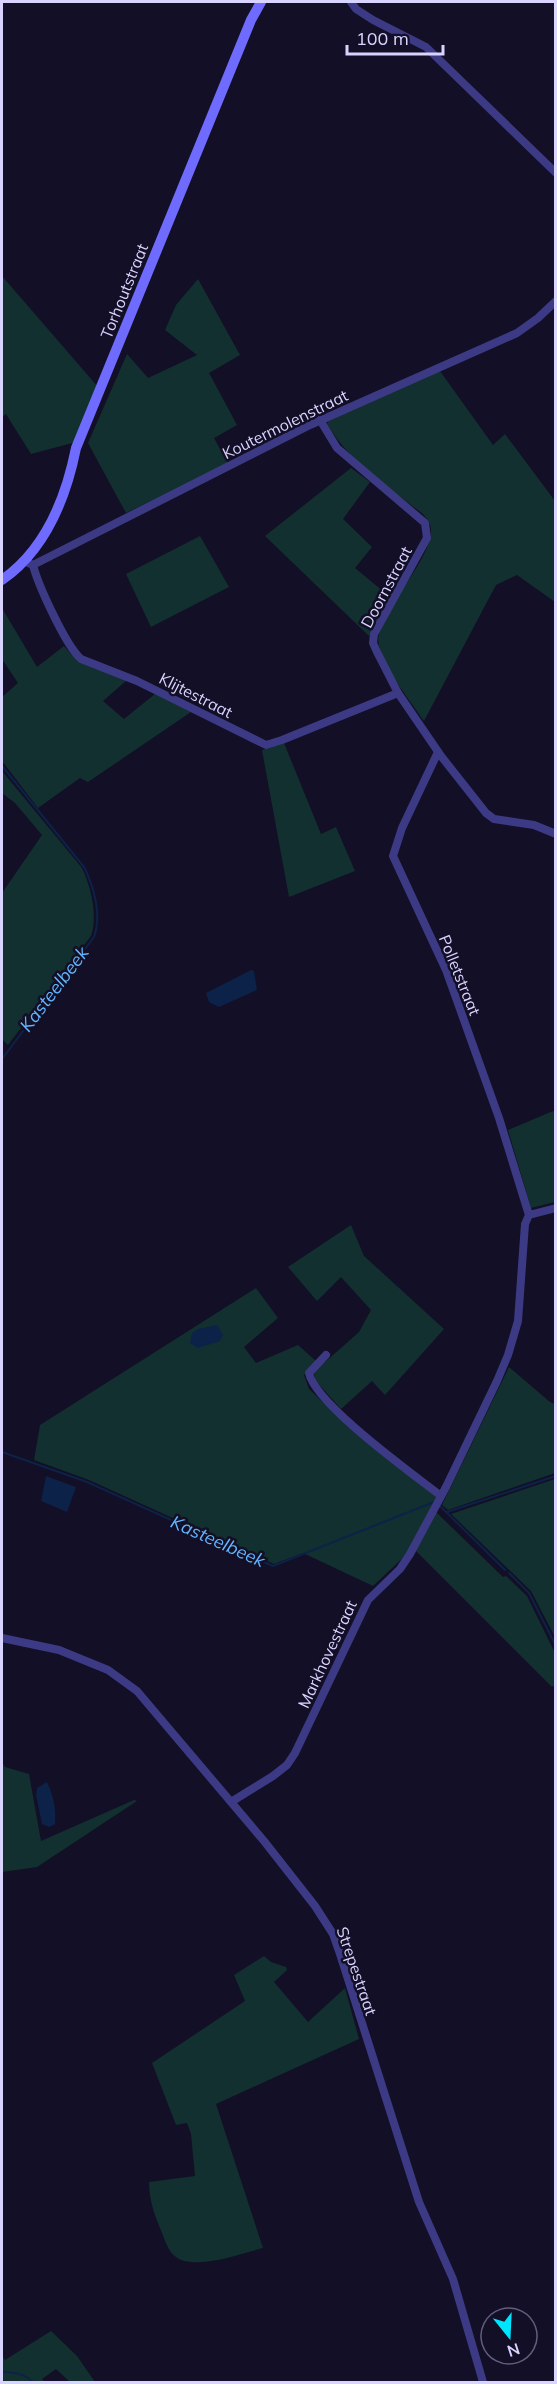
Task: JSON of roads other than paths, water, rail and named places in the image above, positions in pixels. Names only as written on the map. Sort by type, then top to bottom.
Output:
[{"type":"street","name":"Torhoutstraat","points":[[2,580],[28,563],[52,522],[69,481],[76,448],[247,31],[261,2]]},
{"type":"street","points":[[351,2],[356,9],[373,20],[426,47],[555,173]]},
{"type":"street","name":"Koutermolenstraat","points":[[28,563],[320,420],[517,333],[538,318],[555,301]]},
{"type":"street","name":"Doornstraat","points":[[320,420],[337,448],[425,523],[427,538],[374,634],[373,643],[376,652],[398,693],[438,752],[479,804],[494,819],[534,825],[555,834]]},
{"type":"street","name":"Klijtestraat","points":[[28,563],[65,637],[75,654],[81,659],[137,681],[266,745],[398,693]]},
{"type":"street","name":"Polletstraat","points":[[436,1506],[497,1381],[513,1339],[521,1304],[525,1224],[529,1215],[499,1118],[446,969],[393,856],[402,828],[438,752]]},
{"type":"street","points":[[529,1215],[555,1208]]},
{"type":"street","points":[[327,1355],[309,1373],[315,1388],[362,1433],[441,1496]]},
{"type":"street","name":"Markhovestraat","points":[[231,1802],[287,1765],[295,1753],[368,1600],[399,1569],[410,1554],[436,1506]]},
{"type":"street","name":"Strepestraat","points":[[2,1638],[59,1650],[108,1670],[137,1691],[315,1906],[333,1934],[419,2202],[453,2279],[483,2382]]},
{"type":"water","points":[[251,970],[254,971],[257,990],[219,1007],[209,1002],[206,993]]},
{"type":"water","points":[[217,1325],[223,1335],[220,1341],[198,1348],[190,1343],[192,1333],[198,1329]]},
{"type":"water","points":[[46,1476],[76,1487],[67,1512],[41,1501]]},
{"type":"water","points":[[47,1782],[53,1798],[55,1813],[55,1824],[49,1827],[42,1824],[36,1795],[37,1788]]},
{"type":"waterway","name":"Kasteelbeek","points":[[2,766],[84,867],[94,892],[97,910],[94,937],[2,1059]]},
{"type":"waterway","name":"Kasteelbeek","points":[[2,1452],[87,1482],[273,1566],[434,1502]]},
{"type":"waterway","points":[[447,1512],[556,1476]]},
{"type":"waterway","name":"Kasteelbeek","points":[[439,1505],[505,1570]]},
{"type":"waterway","name":"Kasteelbeek","points":[[509,1573],[529,1593],[556,1646]]},
{"type":"waterway","points":[[2,2372],[18,2374],[33,2382]]}]
